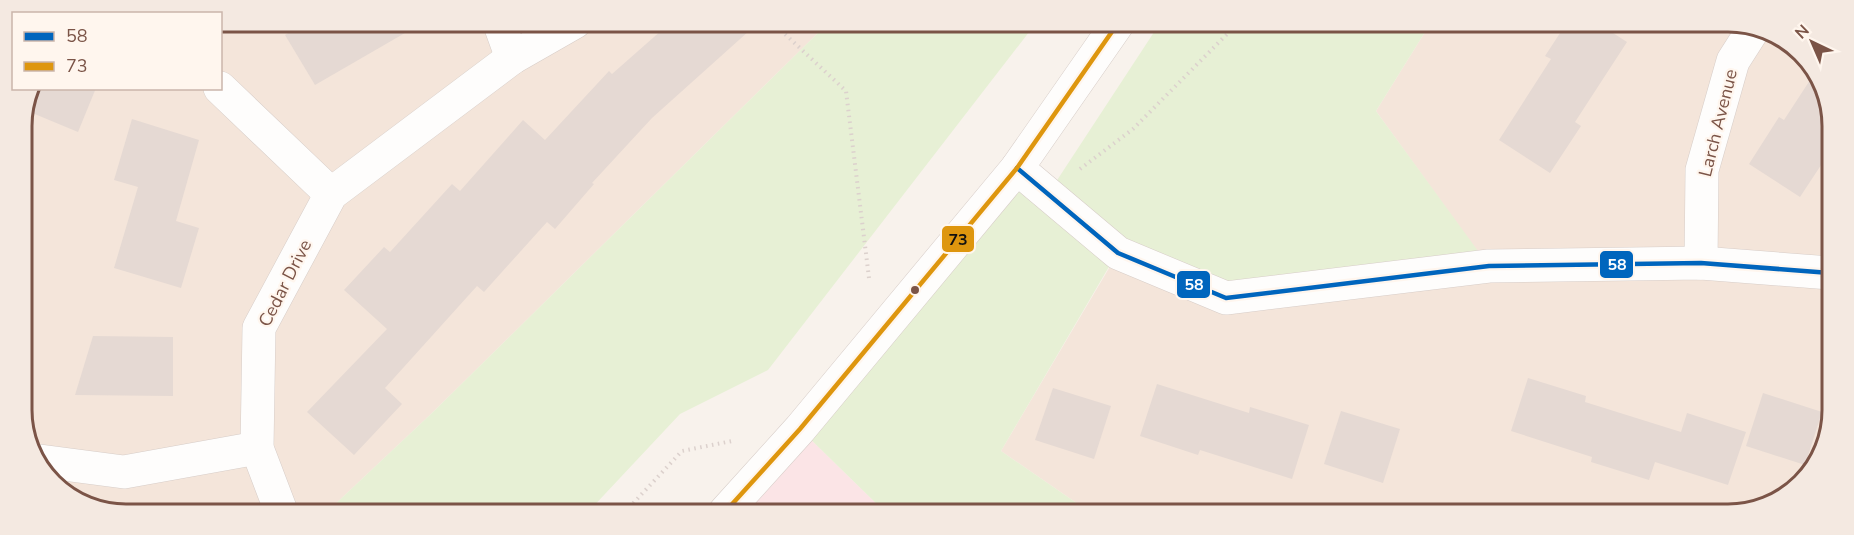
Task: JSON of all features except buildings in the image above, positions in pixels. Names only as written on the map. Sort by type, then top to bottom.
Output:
[{"type":"street","points":[[503,32],[512,58]]},
{"type":"street","name":"Cedar Drive","points":[[278,504],[257,448],[259,328],[331,194],[512,58],[558,32]]},
{"type":"street","points":[[733,504],[800,429],[1017,168],[1112,32]]},
{"type":"street","name":"Larch Avenue","points":[[1701,263],[1702,170],[1733,61],[1750,34]]},
{"type":"street","points":[[222,90],[331,194]]},
{"type":"street","points":[[1017,168],[1118,253],[1226,298],[1489,266],[1701,263],[1822,272]]},
{"type":"street","points":[[48,462],[124,472],[257,448]]},
{"type":"path","points":[[783,32],[846,91],[876,337]]},
{"type":"path","points":[[1047,194],[1133,129],[1229,32]]},
{"type":"path","points":[[633,504],[682,450],[736,441]]},
{"type":"shaded area","points":[[222,32],[819,32],[433,412],[336,504],[126,504],[101,500],[68,484],[51,467],[41,451],[33,428],[32,120],[39,90],[222,90]]},
{"type":"shaded area","points":[[1425,32],[1740,32],[1775,44],[1782,48],[1782,72],[1806,72],[1813,84],[1821,107],[1822,421],[1810,456],[1803,467],[1781,488],[1753,500],[1734,503],[1077,503],[1001,451],[1118,253],[1488,266],[1376,111]]},
{"type":"shaded area","points":[[800,429],[876,504],[733,504]]},
{"type":"green space","points":[[819,32],[1029,32],[768,370],[680,414],[596,504],[335,504],[433,412]]},
{"type":"green space","points":[[1154,32],[1425,32],[1376,111],[1489,266],[1226,298],[1117,253],[1001,451],[1077,503],[876,504],[800,429],[1017,168],[1048,194]]},
{"type":"transit line","name":"73","points":[[733,504],[800,429],[1017,168],[1112,32]]},
{"type":"transit line","name":"58","points":[[1017,168],[1118,253],[1226,298],[1489,266],[1701,263],[1822,272]]}]
